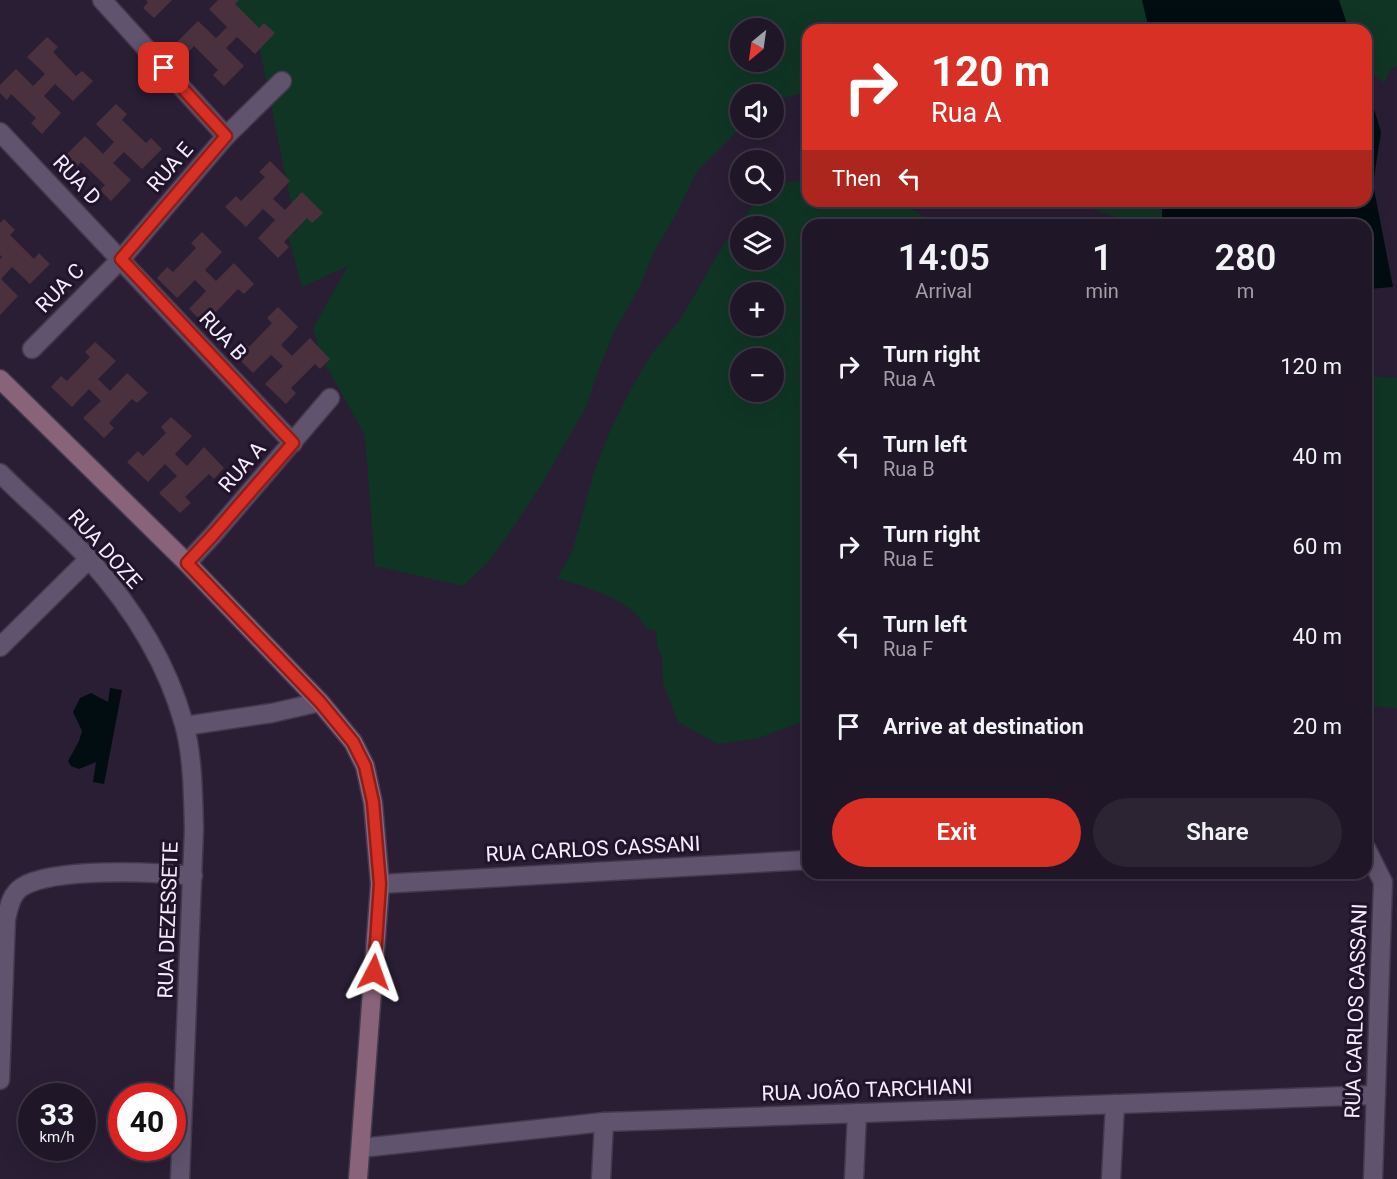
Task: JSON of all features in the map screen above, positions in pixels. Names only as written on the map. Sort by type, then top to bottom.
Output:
[{"type":"street","points":[[102,0],[226,136]]},
{"type":"street","name":"RUA E","points":[[121,259],[226,136],[282,81]]},
{"type":"street","name":"RUA D","points":[[0,132],[121,259]]},
{"type":"street","name":"RUA C","points":[[32,349],[121,259]]},
{"type":"street","name":"RUA B","points":[[121,259],[293,443]]},
{"type":"street","points":[[0,379],[187,563],[320,702],[353,742],[365,766],[373,802],[380,884],[358,1179]]},
{"type":"street","name":"RUA A","points":[[187,563],[330,398]]},
{"type":"street","name":"RUA DOZE","points":[[0,473],[89,559],[129,608],[164,666]]},
{"type":"street","points":[[0,647],[89,559]]},
{"type":"street","name":"RUA DEZESSETE","points":[[164,666],[185,726],[192,776],[194,829],[180,1179]]},
{"type":"street","points":[[185,726],[272,713],[320,702]]},
{"type":"street","name":"RUA CARLOS CASSANI","points":[[380,884],[802,860]]},
{"type":"street","name":"RUA CARLOS CASSANI","points":[[1372,860],[1383,882],[1373,1179]]},
{"type":"street","points":[[0,1080],[6,919],[14,894],[21,887],[33,882],[84,873],[163,873],[193,876]]},
{"type":"street","name":"RUA JOÃO TARCHIANI","points":[[361,1148],[604,1122],[1376,1095]]},
{"type":"street","points":[[1111,1179],[1115,1104]]},
{"type":"street","points":[[854,1179],[857,1113]]},
{"type":"street","points":[[601,1179],[604,1122]]},
{"type":"green space","points":[[220,0],[1145,0],[1151,24],[802,24],[802,93],[784,98],[784,84],[730,84],[730,138],[697,171],[654,252],[638,290],[615,330],[586,407],[540,487],[489,561],[463,586],[375,566],[365,435],[322,359],[313,328],[348,266],[302,287],[288,235],[297,232],[260,50]]},
{"type":"green space","points":[[1339,0],[1397,0],[1397,65],[1390,71],[1384,83],[1372,73],[1372,24],[1343,24]]},
{"type":"green space","points":[[802,181],[802,207],[908,207],[929,219],[802,219],[802,723],[759,738],[718,744],[678,722],[663,683],[662,657],[658,650],[656,631],[646,628],[630,609],[619,602],[594,590],[557,578],[572,552],[595,469],[610,431],[631,389],[653,352],[680,320],[725,242],[730,235],[730,270],[784,270],[784,216],[745,216],[753,205],[784,204],[784,185],[788,182]]},
{"type":"green space","points":[[1083,207],[1172,207],[1169,219],[1124,219]]},
{"type":"green space","points":[[1372,376],[1397,378],[1397,708],[1372,706]]},
{"type":"shaded area","points":[[1142,0],[1339,0],[1347,24],[1148,24]]},
{"type":"shaded area","points":[[1372,102],[1381,132],[1373,184],[1393,287],[1372,289],[1372,219],[1162,219],[1162,207],[1372,207]]},
{"type":"shaded area","points":[[110,688],[122,690],[104,784],[93,782],[96,762],[79,769],[71,766],[68,761],[82,731],[73,712],[80,698],[91,693],[108,702]]},
{"type":"building","points":[[146,0],[172,0],[154,18],[143,8],[148,2]]},
{"type":"building","points":[[218,0],[239,0],[235,4],[259,28],[264,23],[275,33],[255,54],[237,37],[226,48],[244,66],[224,86],[213,75],[218,70],[194,46],[188,52],[178,41],[198,21],[216,38],[227,27],[209,9]]},
{"type":"building","points":[[47,37],[58,47],[53,52],[76,76],[82,71],[93,81],[73,101],[55,84],[44,96],[61,113],[42,134],[31,123],[36,118],[11,94],[7,100],[0,93],[0,85],[16,69],[33,86],[45,74],[27,57]]},
{"type":"building","points":[[116,104],[127,114],[122,120],[146,143],[151,138],[162,149],[142,169],[124,152],[113,163],[131,180],[111,201],[100,190],[105,185],[81,162],[76,167],[65,156],[85,136],[103,154],[114,142],[96,124]]},
{"type":"building","points":[[270,161],[290,181],[273,199],[285,210],[302,192],[323,213],[312,223],[307,218],[284,242],[289,247],[278,258],[258,238],[275,220],[263,209],[246,227],[225,207],[236,196],[241,201],[265,177],[259,172]]},
{"type":"building","points":[[4,219],[15,230],[10,235],[34,259],[39,253],[50,264],[30,284],[12,267],[1,279],[18,296],[0,315],[0,259],[2,257],[0,255],[0,223]]},
{"type":"building","points":[[202,232],[222,252],[205,270],[216,281],[234,263],[254,284],[244,294],[238,289],[215,313],[220,318],[210,329],[189,309],[206,291],[195,280],[177,298],[157,278],[167,267],[173,272],[196,248],[191,243]]},
{"type":"building","points":[[278,307],[298,327],[281,345],[292,356],[310,338],[330,359],[320,369],[315,364],[291,388],[296,393],[286,404],[265,384],[283,366],[271,355],[253,373],[233,353],[244,342],[249,347],[272,323],[267,318]]},
{"type":"building","points":[[95,342],[116,361],[98,379],[110,391],[127,373],[148,393],[137,403],[132,399],[109,423],[114,428],[104,438],[83,418],[101,401],[89,389],[72,407],[51,387],[61,376],[67,381],[90,357],[85,352]]},
{"type":"building","points":[[171,417],[192,436],[175,454],[187,466],[204,447],[224,468],[214,479],[209,474],[185,497],[191,503],[180,513],[159,493],[177,476],[165,464],[148,482],[127,462],[138,451],[143,456],[166,433],[161,427]]},
{"type":"route","points":[[164,68],[226,136],[121,259],[293,443],[187,563],[320,702],[353,742],[365,766],[373,802],[380,884],[374,972]]}]
